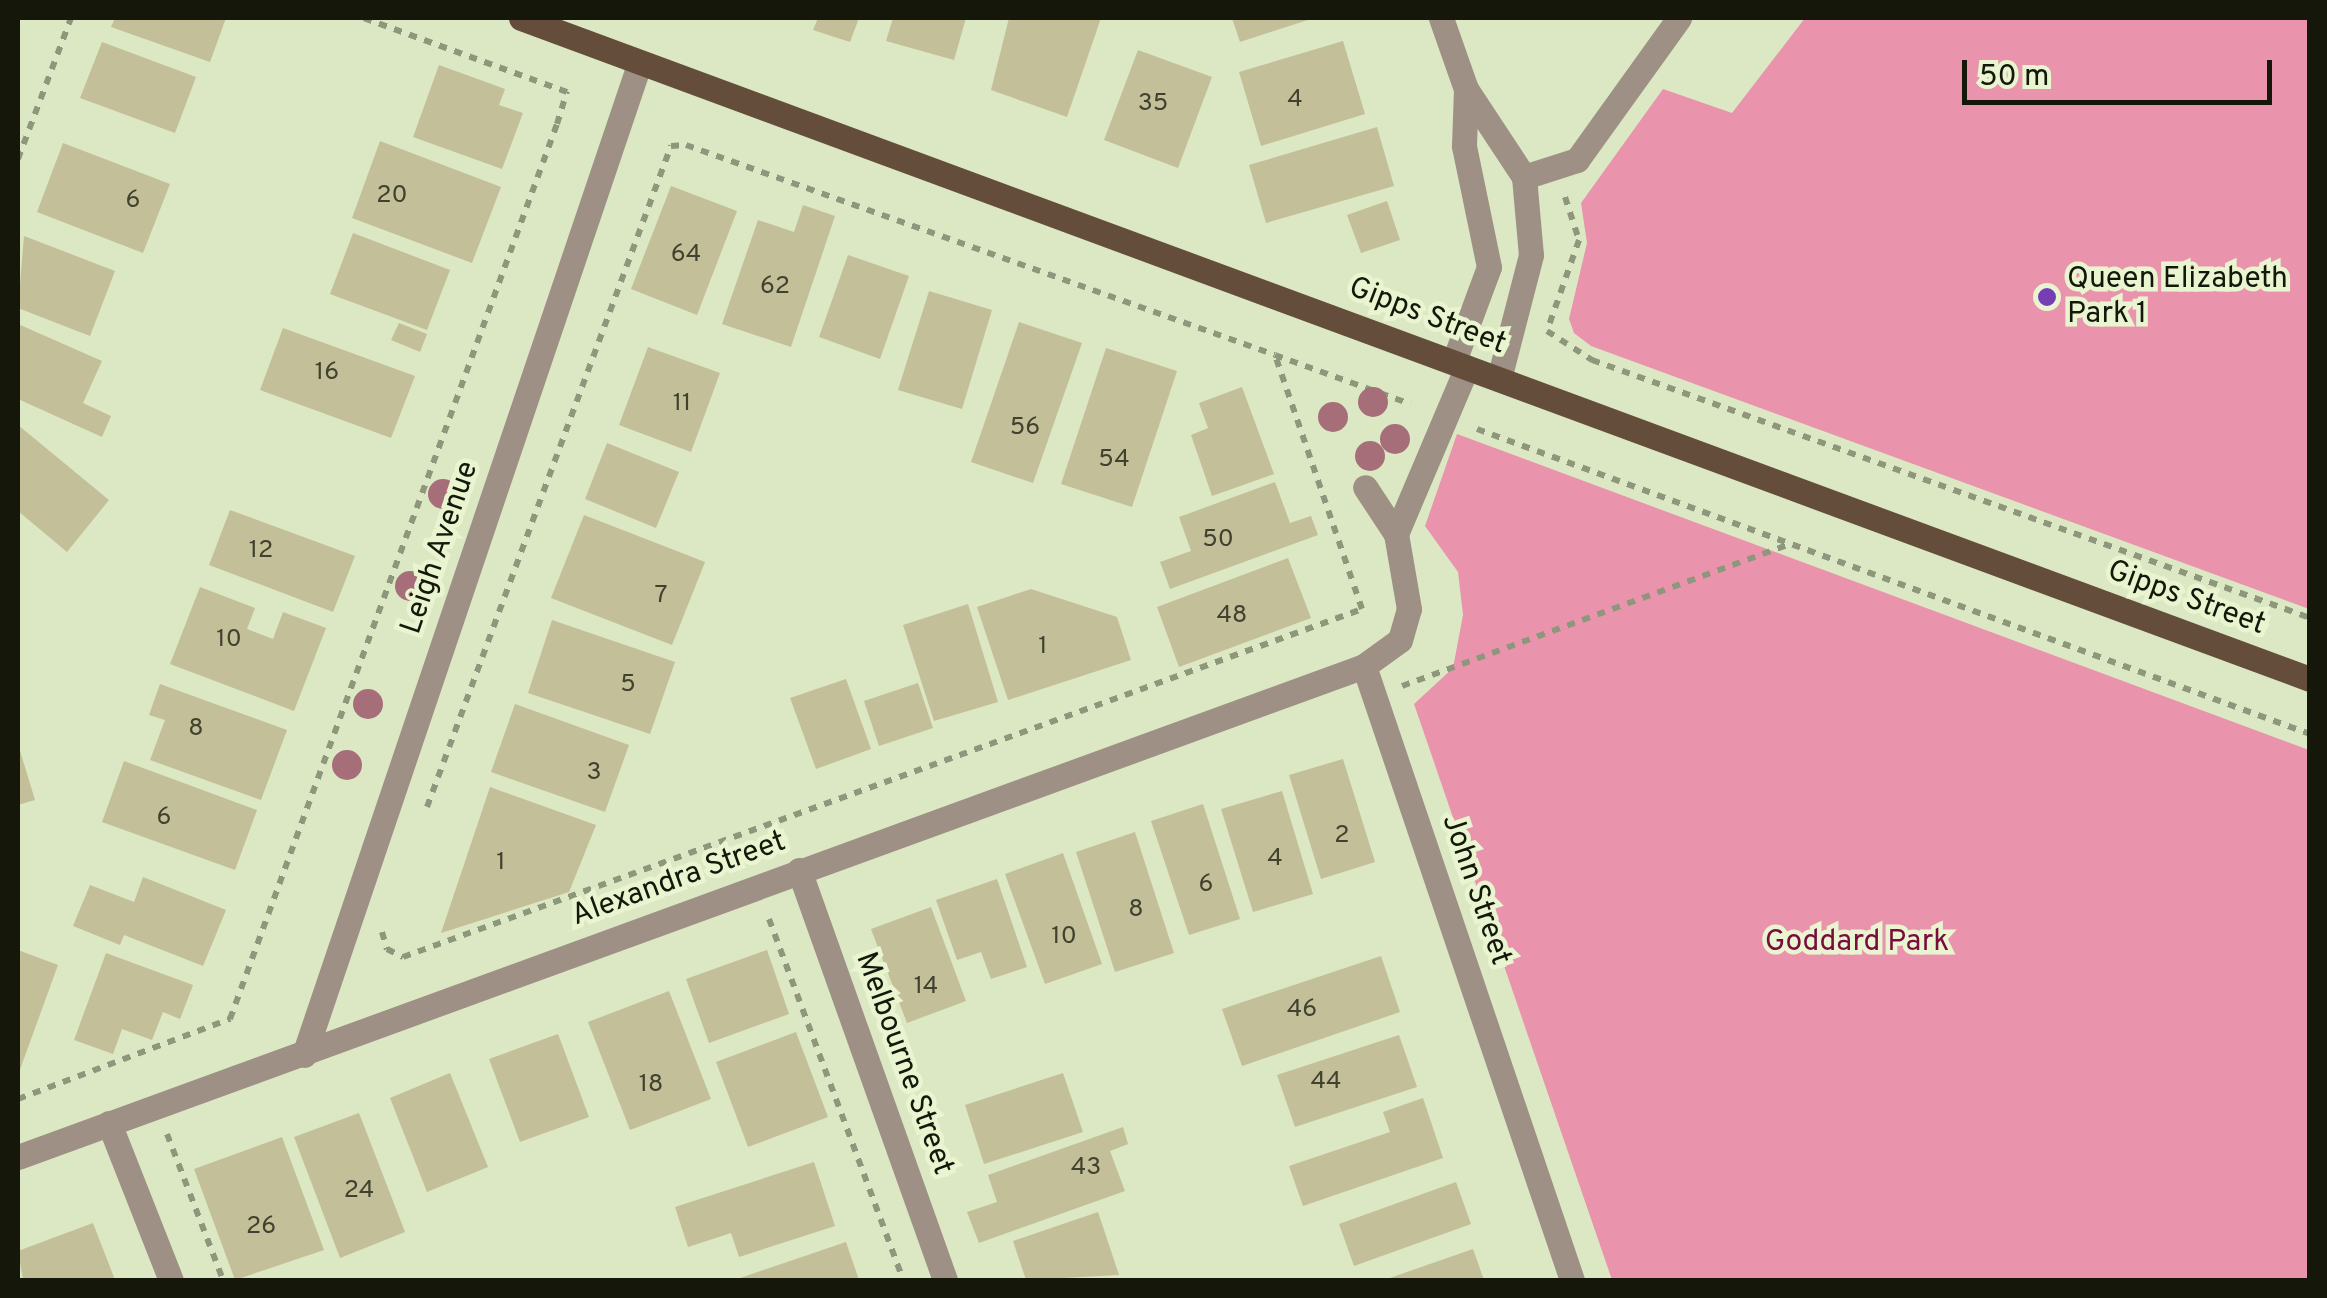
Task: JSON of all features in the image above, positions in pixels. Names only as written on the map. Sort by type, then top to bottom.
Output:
[{"type":"main road","name":"Gipps Street","points":[[521,18],[2310,678]]},
{"type":"street","points":[[1441,18],[1466,89],[1524,177],[1532,255],[1499,379]]},
{"type":"street","points":[[1524,177],[1576,160],[1678,18]]},
{"type":"street","name":"Leigh Avenue","points":[[304,1054],[640,62]]},
{"type":"street","points":[[1396,534],[1460,364],[1489,267],[1464,146],[1466,89]]},
{"type":"street","points":[[1364,487],[1396,534],[1408,624],[1392,649],[1364,666]]},
{"type":"street","name":"Alexandra Street","points":[[18,1157],[1364,666]]},
{"type":"street","name":"John Street","points":[[1364,666],[1572,1280]]},
{"type":"street","name":"Melbourne Street","points":[[799,870],[945,1280]]},
{"type":"street","points":[[109,1124],[171,1280]]},
{"type":"path","points":[[18,159],[72,18]]},
{"type":"path","points":[[18,1099],[230,1019],[558,124],[567,92],[364,18]]},
{"type":"path","points":[[422,821],[671,146],[686,145],[1410,404]]},
{"type":"path","points":[[1565,196],[1579,240],[1547,332],[1592,360],[2310,618]]},
{"type":"path","points":[[388,914],[384,942],[403,956],[1362,608],[1275,355]]},
{"type":"path","points":[[1477,430],[2310,734]]},
{"type":"path","points":[[1396,688],[1790,544]]},
{"type":"path","points":[[754,924],[772,918],[903,1280]]},
{"type":"path","points":[[119,1149],[185,1126]]},
{"type":"path","points":[[167,1132],[223,1280]]},
{"type":"green space","points":[[1805,18],[2309,18],[2309,609],[1591,346],[1574,333],[1569,319],[1587,243],[1581,203],[1663,89],[1732,113]]},
{"type":"green space","name":"Goddard Park","points":[[1457,434],[2309,750],[2309,1280],[1612,1280],[1414,704],[1453,668],[1463,615],[1458,572],[1425,526]]},
{"type":"building","points":[[115,18],[226,18],[210,62],[111,27]]},
{"type":"building","points":[[818,18],[859,18],[850,42],[813,30]]},
{"type":"building","points":[[893,18],[966,18],[954,60],[886,41]]},
{"type":"building","points":[[1009,18],[1101,18],[1067,117],[991,90]]},
{"type":"building","points":[[1232,18],[1314,18],[1240,42]]},
{"type":"building","points":[[1343,41],[1365,114],[1261,146],[1239,72]]},
{"type":"building","points":[[102,42],[196,77],[175,133],[80,98]]},
{"type":"building","points":[[1138,50],[1212,77],[1178,168],[1104,140]]},
{"type":"building","points":[[439,65],[505,89],[499,105],[523,113],[502,169],[413,137]]},
{"type":"building","points":[[1377,127],[1394,186],[1266,223],[1249,165]]},
{"type":"building","points":[[380,141],[501,187],[472,263],[352,218]]},
{"type":"building","points":[[63,143],[170,184],[143,253],[37,212]]},
{"type":"building","points":[[671,186],[737,211],[697,315],[631,289]]},
{"type":"building","points":[[1387,201],[1400,240],[1361,253],[1347,215]]},
{"type":"building","points":[[803,205],[835,216],[791,347],[722,324],[758,220],[794,232]]},
{"type":"building","points":[[353,233],[450,270],[427,330],[330,294]]},
{"type":"building","points":[[24,236],[115,271],[90,336],[18,308]]},
{"type":"building","points":[[848,255],[909,276],[880,359],[819,337]]},
{"type":"building","points":[[929,291],[992,310],[962,409],[898,390]]},
{"type":"building","points":[[1019,322],[1082,343],[1033,483],[971,462]]},
{"type":"building","points":[[399,323],[427,334],[420,352],[391,340]]},
{"type":"building","points":[[18,324],[102,361],[83,403],[111,416],[102,437],[18,399]]},
{"type":"building","points":[[283,328],[415,376],[391,438],[260,390]]},
{"type":"building","points":[[648,347],[720,373],[691,452],[619,425]]},
{"type":"building","points":[[1106,348],[1177,371],[1132,507],[1061,484]]},
{"type":"building","points":[[1242,387],[1274,474],[1212,496],[1191,435],[1208,428],[1199,403]]},
{"type":"building","points":[[18,425],[109,500],[67,552],[18,511]]},
{"type":"building","points":[[607,443],[679,472],[656,528],[585,499]]},
{"type":"building","points":[[1275,482],[1290,523],[1311,516],[1318,535],[1170,589],[1160,562],[1191,551],[1179,517]]},
{"type":"building","points":[[230,510],[355,556],[333,612],[209,565]]},
{"type":"building","points":[[584,515],[705,562],[672,645],[551,598]]},
{"type":"building","points":[[1288,558],[1311,618],[1179,667],[1157,607]]},
{"type":"building","points":[[200,587],[255,608],[247,629],[273,639],[283,612],[326,628],[294,711],[170,664]]},
{"type":"building","points":[[1031,589],[1117,617],[1131,660],[1008,700],[977,607]]},
{"type":"building","points":[[968,604],[998,702],[934,721],[903,625]]},
{"type":"building","points":[[552,620],[675,662],[650,734],[528,693]]},
{"type":"building","points":[[846,679],[871,749],[816,769],[790,698]]},
{"type":"building","points":[[918,683],[933,728],[879,746],[864,701]]},
{"type":"building","points":[[160,684],[287,730],[261,800],[150,760],[165,720],[149,715]]},
{"type":"building","points":[[515,704],[629,745],[605,812],[491,772]]},
{"type":"building","points":[[18,744],[35,800],[18,805]]},
{"type":"building","points":[[1343,759],[1375,862],[1321,879],[1289,775]]},
{"type":"building","points":[[124,761],[257,810],[235,870],[102,822]]},
{"type":"building","points":[[490,787],[596,825],[569,892],[441,933]]},
{"type":"building","points":[[1282,791],[1313,894],[1253,912],[1221,809]]},
{"type":"building","points":[[1203,804],[1240,919],[1189,935],[1151,821]]},
{"type":"building","points":[[1135,832],[1174,953],[1115,972],[1076,852]]},
{"type":"building","points":[[1063,853],[1102,964],[1045,984],[1005,874]]},
{"type":"building","points":[[143,877],[226,910],[203,966],[124,935],[120,945],[73,926],[90,885],[134,902]]},
{"type":"building","points":[[997,879],[1027,967],[991,979],[981,952],[957,960],[936,900]]},
{"type":"building","points":[[931,907],[966,1001],[907,1023],[871,929]]},
{"type":"building","points":[[18,950],[58,965],[18,1075]]},
{"type":"building","points":[[767,950],[789,1014],[709,1043],[686,979]]},
{"type":"building","points":[[106,953],[193,985],[180,1019],[163,1012],[152,1040],[122,1029],[113,1054],[74,1040]]},
{"type":"building","points":[[1381,956],[1400,1012],[1242,1066],[1222,1009]]},
{"type":"building","points":[[669,991],[711,1099],[630,1130],[588,1022]]},
{"type":"building","points":[[796,1032],[828,1117],[748,1147],[716,1062]]},
{"type":"building","points":[[558,1034],[589,1117],[520,1142],[489,1059]]},
{"type":"building","points":[[1399,1035],[1417,1087],[1295,1127],[1277,1075]]},
{"type":"building","points":[[450,1073],[488,1167],[427,1192],[390,1098]]},
{"type":"building","points":[[1063,1073],[1083,1132],[984,1164],[965,1105]]},
{"type":"building","points":[[1423,1098],[1443,1158],[1303,1206],[1289,1166],[1390,1132],[1383,1112]]},
{"type":"building","points":[[359,1113],[405,1232],[340,1258],[294,1137]]},
{"type":"building","points":[[1123,1127],[1128,1144],[1110,1151],[1125,1191],[979,1243],[967,1212],[997,1202],[988,1175]]},
{"type":"building","points":[[282,1137],[324,1250],[235,1280],[194,1169]]},
{"type":"building","points":[[814,1162],[835,1226],[739,1257],[731,1233],[688,1247],[675,1207]]},
{"type":"building","points":[[1456,1182],[1471,1224],[1354,1266],[1339,1224]]},
{"type":"building","points":[[1098,1212],[1119,1275],[1026,1280],[1013,1241]]},
{"type":"building","points":[[93,1223],[115,1280],[23,1280],[18,1251]]},
{"type":"building","points":[[846,1242],[859,1280],[734,1280]]},
{"type":"building","points":[[1473,1249],[1484,1280],[1384,1280]]},
{"type":"place","name":"Queen Elizabeth Park 1","points":[[2047,297]]}]
